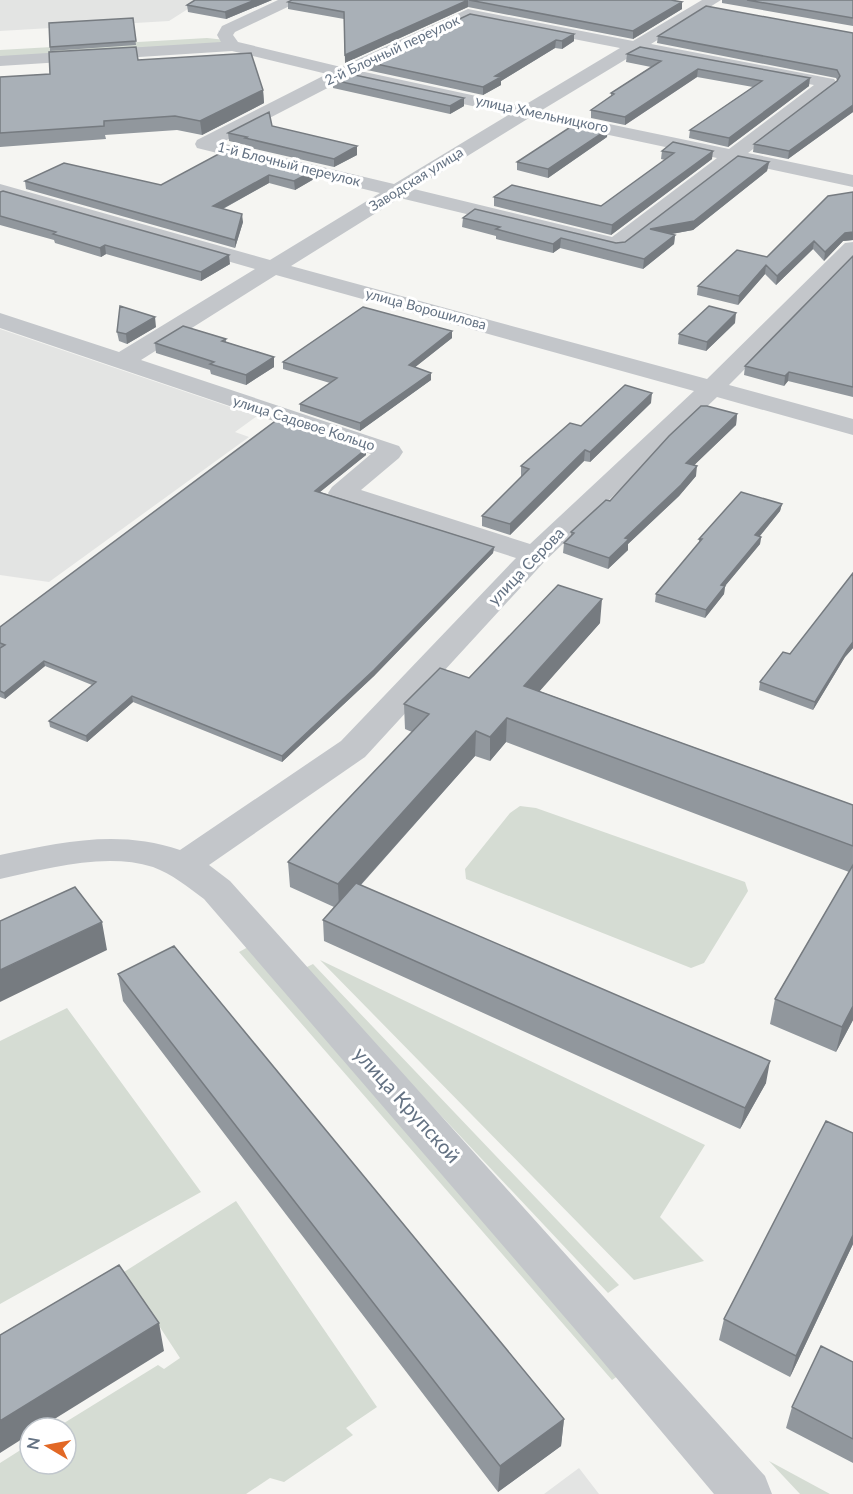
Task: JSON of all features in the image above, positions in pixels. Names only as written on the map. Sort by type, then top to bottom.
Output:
[{"type":"street","points":[[0,61],[228,37],[291,0]]},
{"type":"street","points":[[676,2],[714,6]]},
{"type":"street","name":"Заводская улица","points":[[120,362],[527,111],[635,47],[714,6]]},
{"type":"street","name":"2-й Блочный переулок","points":[[204,144],[344,73],[468,14],[828,83],[732,155]]},
{"type":"street","points":[[0,48],[228,37]]},
{"type":"street","name":"улица Хмельницкого","points":[[228,37],[344,73],[853,181]]},
{"type":"street","name":"1-й Блочный переулок","points":[[204,144],[616,244],[732,155]]},
{"type":"street","name":"улица Ворошилова","points":[[0,190],[853,427]]},
{"type":"street","name":"улица Серова","points":[[184,865],[353,749],[535,555],[713,387],[853,248]]},
{"type":"street","name":"улица Садовое Кольцо","points":[[0,320],[390,452],[342,493],[535,555]]},
{"type":"street","name":"улица Крупской","points":[[0,867],[70,853],[114,849],[152,854],[197,872],[217,890],[595,1317],[747,1494]]},
{"type":"shaded area","points":[[0,0],[202,0],[169,21],[0,31]]},
{"type":"shaded area","points":[[207,38],[226,40],[220,45],[0,58],[0,50]]},
{"type":"shaded area","points":[[0,329],[257,416],[235,432],[249,437],[49,582],[0,575]]},
{"type":"shaded area","points":[[520,806],[536,808],[745,882],[748,891],[704,963],[691,968],[466,879],[465,869],[510,813]]},
{"type":"shaded area","points":[[250,946],[625,1371],[612,1380],[239,952]]},
{"type":"shaded area","points":[[320,960],[705,1145],[660,1217],[704,1261],[634,1280]]},
{"type":"shaded area","points":[[313,964],[619,1285],[608,1293],[303,969]]},
{"type":"shaded area","points":[[67,1008],[201,1192],[0,1304],[0,1041]]},
{"type":"shaded area","points":[[236,1201],[377,1407],[346,1428],[353,1435],[284,1482],[270,1478],[246,1494],[0,1494],[0,1463],[18,1452],[18,1476],[78,1476],[78,1416],[75,1416],[158,1365],[164,1369],[180,1358],[124,1272]]},
{"type":"shaded area","points":[[769,1461],[830,1494],[800,1494]]},
{"type":"shaded area","points":[[579,1468],[599,1494],[544,1494]]},
{"type":"building","points":[[195,0],[255,0],[225,12],[187,5]]},
{"type":"building","points":[[292,0],[468,0],[345,55],[344,12],[288,2]]},
{"type":"building","points":[[469,0],[671,0],[682,2],[633,31]]},
{"type":"building","points":[[747,0],[853,0],[853,18]]},
{"type":"building","points":[[706,6],[853,33],[853,105],[789,151],[754,144],[837,81],[840,76],[837,70],[658,36]]},
{"type":"building","points":[[470,14],[574,34],[562,41],[556,40],[495,76],[501,77],[483,87],[367,62]]},
{"type":"building","points":[[133,18],[136,41],[50,47],[49,23]]},
{"type":"building","points":[[136,47],[138,60],[251,53],[263,90],[200,121],[175,116],[104,121],[104,126],[0,133],[0,77],[50,74],[49,52]]},
{"type":"building","points":[[640,47],[810,78],[729,138],[690,130],[762,81],[698,69],[625,117],[591,110],[614,94],[611,93],[661,61],[627,54]]},
{"type":"building","points":[[345,73],[464,98],[450,106],[333,80]]},
{"type":"building","points":[[269,112],[272,126],[357,146],[334,159],[228,133]]},
{"type":"building","points":[[578,122],[608,129],[548,169],[517,162]]},
{"type":"building","points":[[673,142],[713,151],[612,225],[494,197],[512,185],[601,206],[674,153],[662,151]]},
{"type":"building","points":[[226,150],[313,171],[294,181],[269,175],[213,206],[242,214],[235,240],[25,181],[64,163],[161,185]]},
{"type":"building","points":[[738,156],[769,162],[694,221],[650,229],[675,235],[644,259],[561,238],[553,244],[463,218],[475,209],[616,243],[625,242]]},
{"type":"building","points":[[0,192],[229,255],[201,272],[105,245],[100,248],[53,234],[56,232],[0,216]]},
{"type":"building","points":[[853,192],[853,232],[845,233],[825,252],[814,241],[777,276],[766,265],[739,296],[698,286],[737,250],[767,257],[828,196]]},
{"type":"building","points":[[853,256],[853,387],[789,372],[785,376],[745,366]]},
{"type":"building","points":[[120,306],[155,317],[126,334],[117,332]]},
{"type":"building","points":[[709,306],[736,313],[707,342],[679,334]]},
{"type":"building","points":[[363,307],[452,331],[409,365],[431,373],[360,423],[300,404],[337,378],[283,362]]},
{"type":"building","points":[[183,326],[274,357],[246,375],[155,343]]},
{"type":"building","points":[[625,385],[652,393],[590,452],[585,450],[510,524],[482,516],[529,469],[521,466],[570,423],[581,426]]},
{"type":"building","points":[[701,406],[737,414],[686,463],[697,466],[681,485],[625,538],[629,539],[609,558],[564,543],[574,533],[571,532],[606,500],[610,501],[669,436]]},
{"type":"building","points":[[278,419],[366,449],[315,491],[494,547],[374,670],[282,756],[132,696],[86,736],[49,721],[96,682],[44,661],[4,693],[0,691],[0,648],[5,645],[0,643],[0,627]]},
{"type":"building","points":[[741,492],[782,504],[755,535],[761,537],[721,585],[725,586],[706,610],[656,594],[702,539],[699,539]]},
{"type":"building","points":[[853,573],[853,642],[815,702],[760,682],[783,652],[790,654]]},
{"type":"building","points":[[558,585],[602,599],[524,686],[853,805],[853,846],[507,718],[490,737],[476,731],[338,884],[288,862],[429,714],[404,704],[440,668],[469,678]]},
{"type":"building","points":[[853,865],[853,1006],[842,1027],[775,999]]},
{"type":"building","points":[[356,883],[770,1061],[745,1108],[323,920]]},
{"type":"building","points":[[75,887],[102,922],[0,970],[0,921]]},
{"type":"building","points":[[174,946],[564,1419],[500,1466],[118,974]]},
{"type":"building","points":[[826,1121],[853,1133],[853,1235],[796,1356],[724,1319]]},
{"type":"building","points":[[119,1265],[159,1323],[0,1421],[0,1335]]},
{"type":"building","points":[[821,1346],[853,1362],[853,1439],[792,1407]]}]
